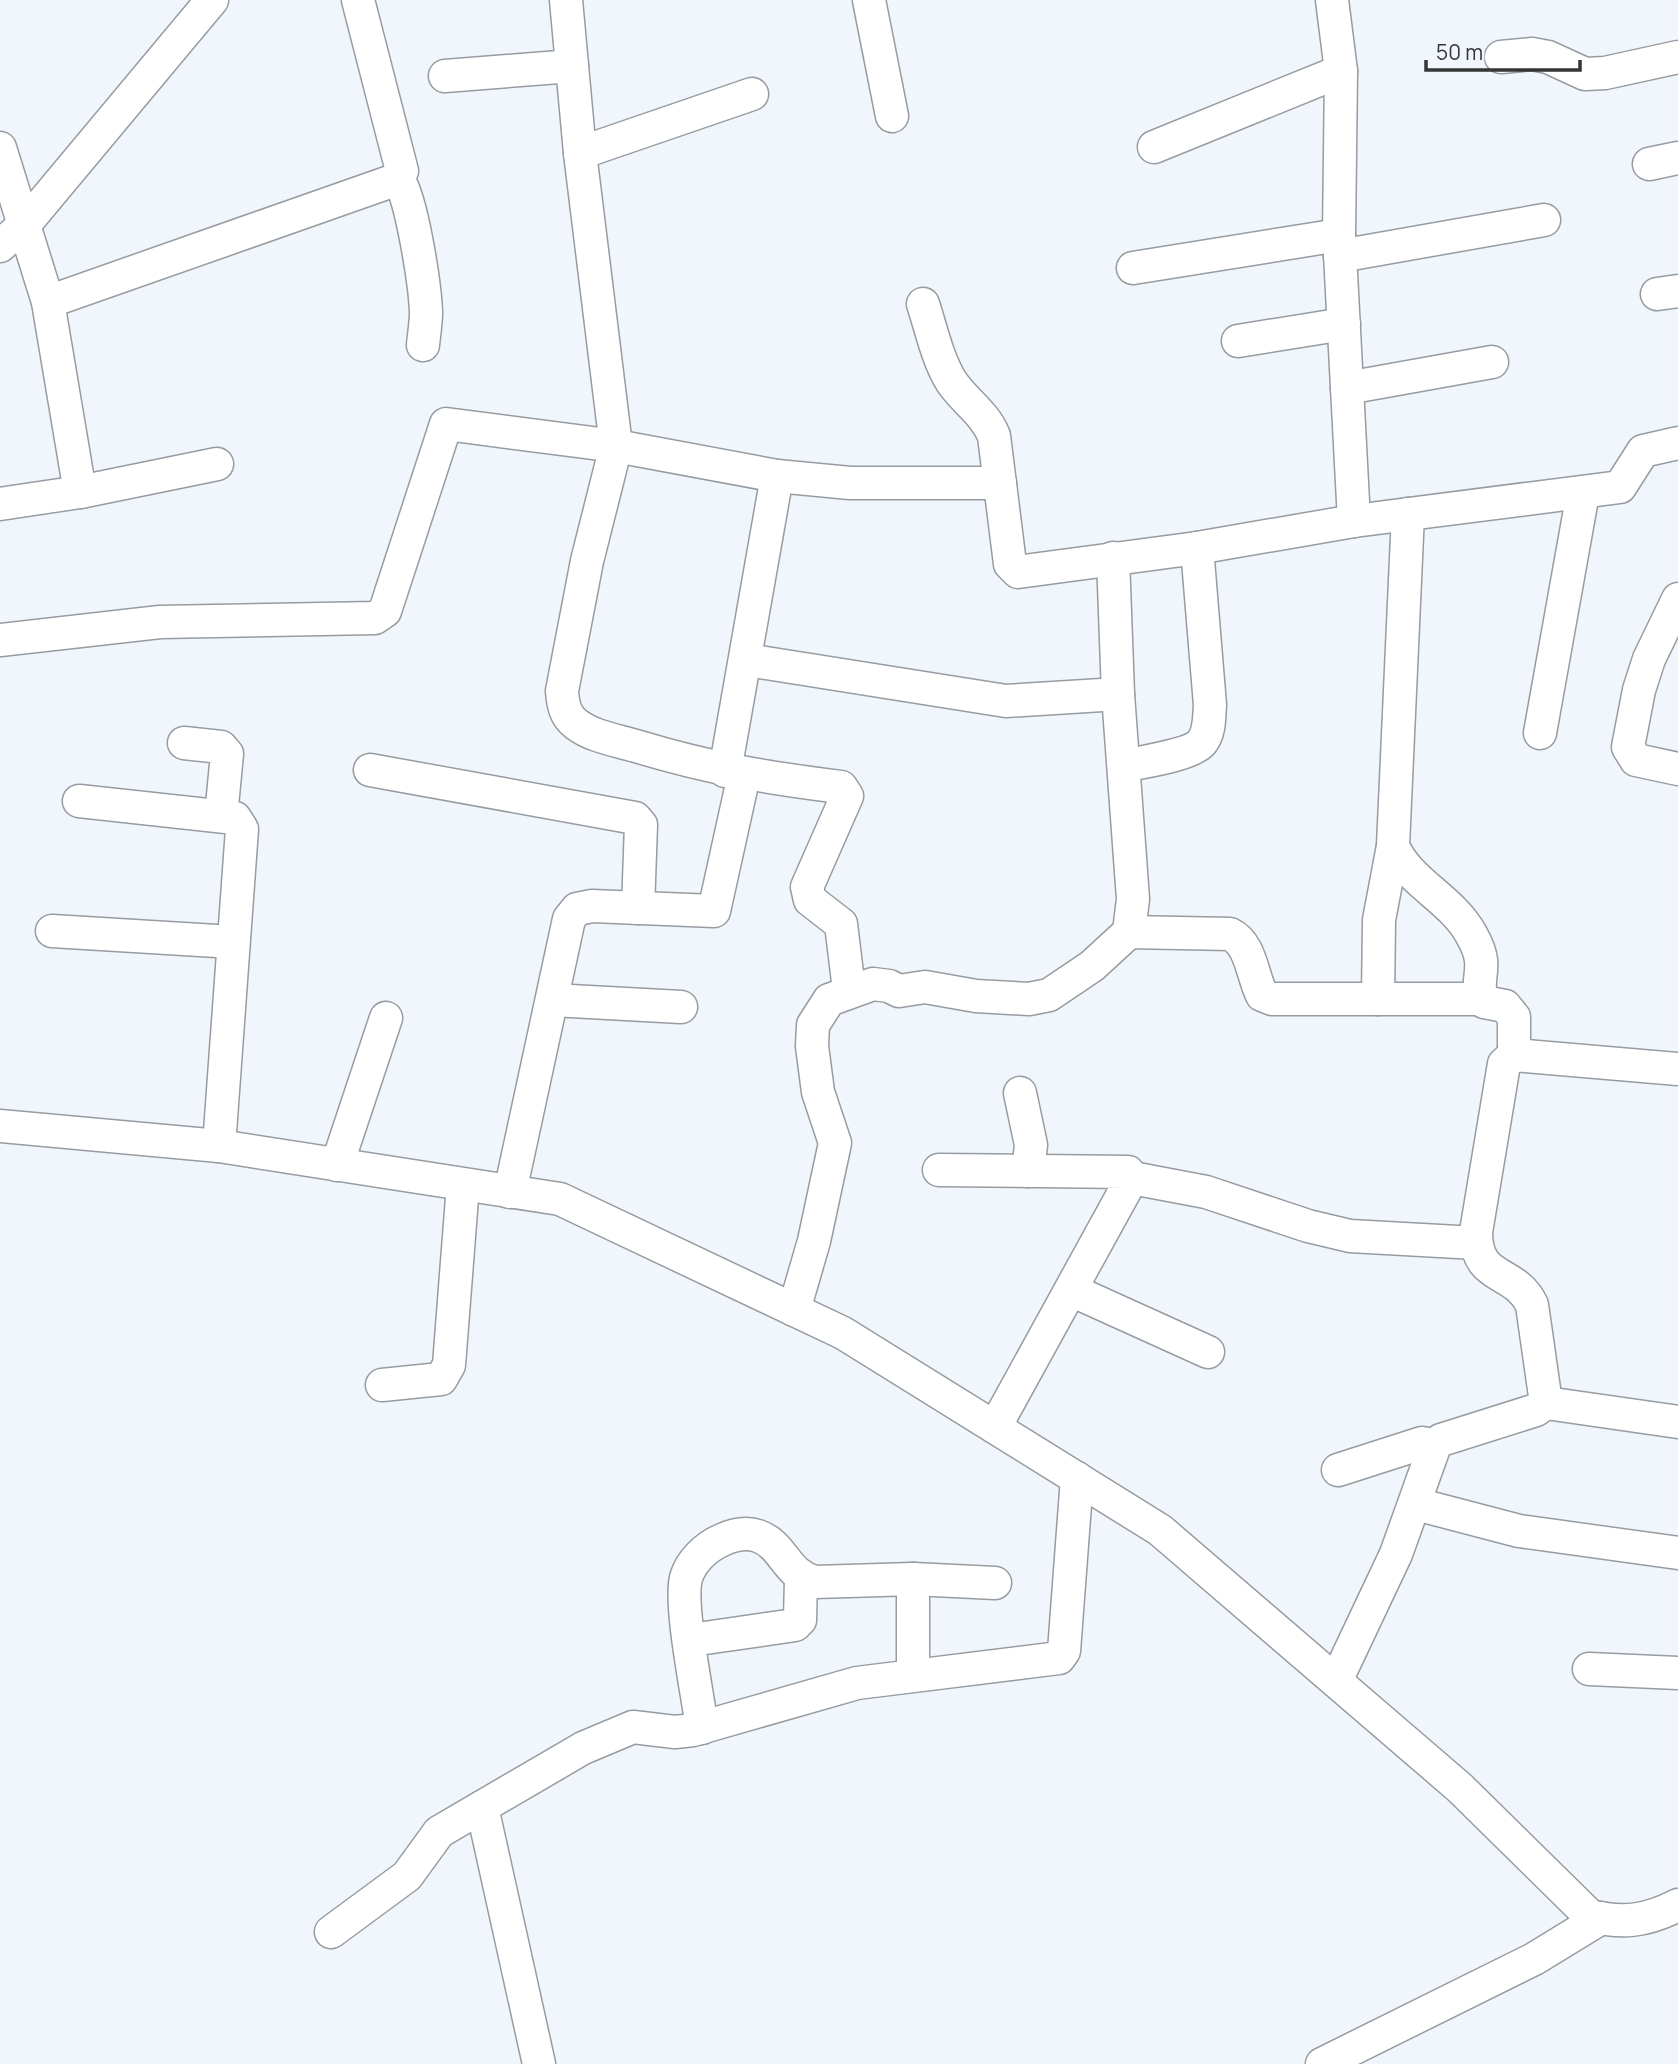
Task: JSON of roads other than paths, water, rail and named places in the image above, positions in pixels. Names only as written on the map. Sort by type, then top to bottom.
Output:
[{"type":"street","points":[[0,246],[25,224],[212,0]]},
{"type":"street","points":[[48,302],[398,179],[402,171],[358,0]]},
{"type":"street","points":[[566,0],[580,153],[616,446],[584,574],[562,691],[563,707],[573,722],[589,732],[734,773],[841,787],[845,790],[847,796],[807,887],[810,900],[835,916],[841,924],[849,990]]},
{"type":"street","points":[[869,0],[892,116]]},
{"type":"street","points":[[1332,0],[1341,71],[1340,245],[1354,521]]},
{"type":"street","points":[[1501,57],[1532,54],[1548,57],[1585,74],[1605,74],[1678,57]]},
{"type":"street","points":[[444,76],[572,66]]},
{"type":"street","points":[[1154,148],[1341,71]]},
{"type":"street","points":[[580,153],[752,94]]},
{"type":"street","points":[[0,148],[48,302],[80,492]]},
{"type":"street","points":[[398,179],[406,192],[423,284],[426,313],[423,345]]},
{"type":"street","points":[[1133,268],[1544,220]]},
{"type":"street","points":[[923,304],[946,372],[991,427],[1010,564],[1015,571],[1197,548],[1354,521],[1620,487],[1643,451],[1678,443]]},
{"type":"street","points":[[1238,341],[1344,324]]},
{"type":"street","points":[[1347,388],[1492,362]]},
{"type":"street","points":[[0,639],[160,622],[375,618],[385,611],[446,424],[616,446],[777,476],[850,483],[1000,483]]},
{"type":"street","points":[[0,504],[80,492],[217,464]]},
{"type":"street","points":[[510,1192],[569,919],[577,909],[592,906],[714,911],[747,660],[777,476]]},
{"type":"street","points":[[1540,733],[1583,493]]},
{"type":"street","points":[[1378,999],[1379,920],[1392,846],[1408,514]]},
{"type":"street","points":[[1124,766],[1188,751],[1201,744],[1208,729],[1210,705],[1197,548]]},
{"type":"street","points":[[794,1310],[814,1241],[835,1143],[818,1092],[812,1046],[813,1025],[829,1000],[849,990],[873,984],[889,986],[899,991],[925,987],[976,996],[1029,999],[1049,995],[1093,966],[1129,932],[1133,900],[1118,694],[1113,558]]},
{"type":"street","points":[[1678,599],[1649,659],[1639,690],[1628,747],[1636,760],[1678,769]]},
{"type":"street","points":[[747,660],[1006,701],[1118,694]]},
{"type":"street","points":[[184,743],[221,747],[227,754],[221,816]]},
{"type":"street","points":[[370,770],[635,818],[641,825],[638,908]]},
{"type":"street","points":[[79,801],[235,818],[242,829],[219,1146]]},
{"type":"street","points":[[1392,846],[1406,870],[1460,916],[1473,938],[1481,959],[1481,999]]},
{"type":"street","points":[[52,930],[233,942]]},
{"type":"street","points":[[1129,932],[1230,934],[1240,939],[1246,949],[1262,995],[1272,999],[1481,999],[1505,1006],[1514,1017],[1514,1055],[1502,1070],[1476,1252],[1488,1267],[1525,1291],[1532,1305],[1546,1403]]},
{"type":"street","points":[[552,1000],[681,1007]]},
{"type":"street","points":[[337,1165],[386,1018]]},
{"type":"street","points":[[1514,1055],[1678,1069]]},
{"type":"street","points":[[1020,1093],[1031,1145],[1028,1171]]},
{"type":"street","points":[[0,1126],[219,1146],[560,1199],[843,1333],[1160,1530],[1460,1788],[1590,1916],[1619,1922],[1653,1918],[1678,1905]]},
{"type":"street","points":[[939,1170],[1128,1172],[1132,1178],[1206,1192],[1350,1236],[1476,1243]]},
{"type":"street","points":[[995,1427],[1132,1178]]},
{"type":"street","points":[[382,1385],[441,1379],[449,1365],[463,1185]]},
{"type":"street","points":[[1071,1290],[1208,1352]]},
{"type":"street","points":[[1336,1681],[1416,1504],[1435,1446],[1441,1440],[1536,1410],[1546,1403],[1678,1422]]},
{"type":"street","points":[[1338,1470],[1422,1444],[1435,1446]]},
{"type":"street","points":[[331,1932],[407,1876],[439,1832],[583,1748],[633,1727],[675,1732],[702,1728],[857,1683],[912,1674],[1054,1660],[1062,1655],[1076,1478]]},
{"type":"street","points":[[1416,1504],[1519,1531],[1678,1553]]},
{"type":"street","points":[[702,1728],[684,1591],[686,1577],[694,1562],[719,1541],[734,1535],[758,1536],[771,1543],[801,1578],[815,1582],[912,1579],[995,1583]]},
{"type":"street","points":[[691,1640],[795,1625],[800,1620],[801,1578]]},
{"type":"street","points":[[912,1579],[912,1674]]},
{"type":"street","points":[[1588,1669],[1678,1673]]},
{"type":"street","points":[[482,1807],[539,2064]]},
{"type":"street","points":[[1322,2064],[1534,1959],[1601,1918]]}]
